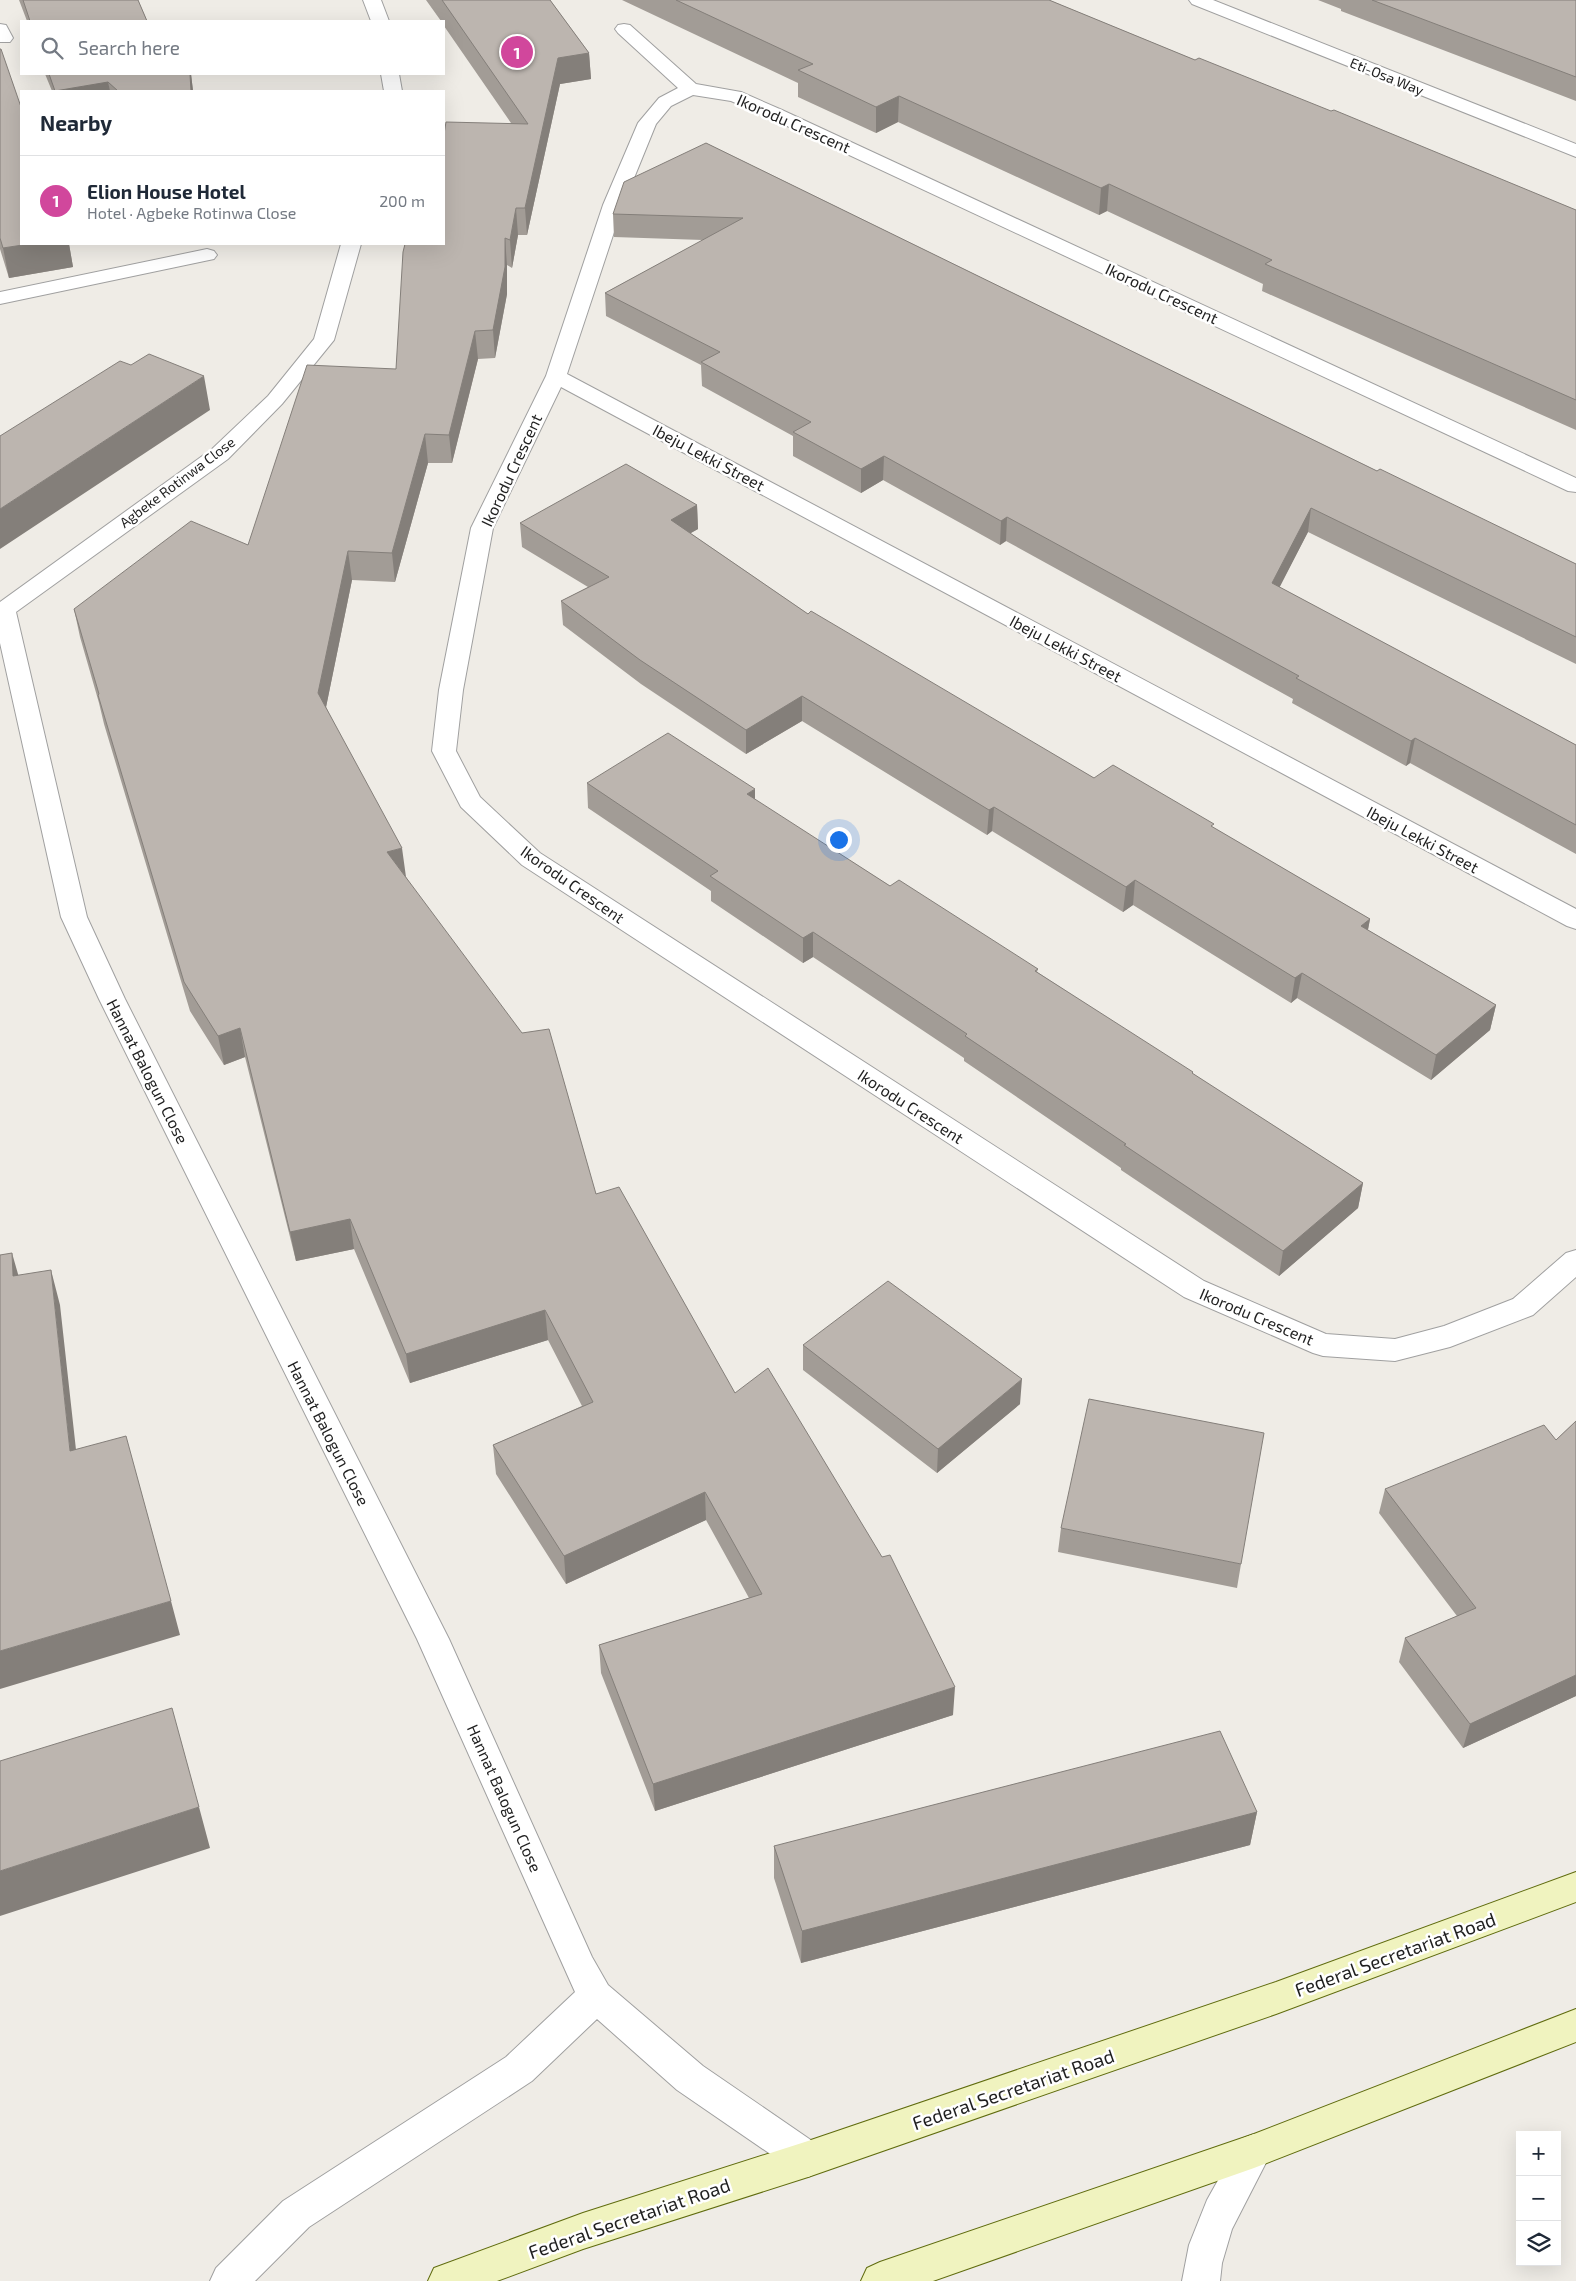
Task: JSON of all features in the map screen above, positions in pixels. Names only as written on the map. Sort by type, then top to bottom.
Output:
[{"type":"main road","name":"Federal Secretariat Road","points":[[447,2281],[583,2231],[808,2159],[1276,1998],[1576,1887]]},
{"type":"main road","points":[[905,2278],[1254,2151],[1576,2025]]},
{"type":"street","points":[[372,0],[380,20]]},
{"type":"street","name":"Eti-Osa Way","points":[[1198,0],[1576,152]]},
{"type":"street","points":[[624,29],[690,89]]},
{"type":"street","points":[[390,75],[393,90]]},
{"type":"street","name":"Ikorodu Crescent","points":[[1576,486],[776,114],[735,96],[690,89],[665,102],[647,123],[613,205],[556,376],[482,528],[450,690],[444,751],[470,801],[531,859],[1194,1289],[1323,1344],[1395,1350],[1450,1336],[1523,1307],[1576,1262]]},
{"type":"street","name":"Agbeke Rotinwa Close","points":[[2,610],[220,454],[275,400],[324,340],[351,245]]},
{"type":"street","points":[[0,298],[207,255]]},
{"type":"street","name":"Ibeju Lekki Street","points":[[556,376],[1576,920]]},
{"type":"street","name":"Hannat Balogun Close","points":[[2,610],[74,917],[112,999],[433,1640],[580,1968],[596,1996],[690,2078],[808,2159]]},
{"type":"street","points":[[229,2281],[296,2214],[415,2135],[520,2069],[596,1996]]},
{"type":"street","points":[[1201,2281],[1210,2237],[1223,2202],[1254,2151]]},
{"type":"building","points":[[23,0],[138,0],[147,20],[30,20]]},
{"type":"building","points":[[442,0],[550,0],[589,53],[558,58],[525,208],[516,208],[510,240],[505,238],[505,267],[493,330],[475,331],[449,435],[425,434],[392,553],[348,551],[318,693],[402,848],[387,852],[522,1033],[549,1029],[596,1194],[619,1187],[735,1393],[768,1368],[882,1557],[890,1555],[955,1687],[653,1784],[599,1645],[762,1594],[705,1492],[564,1556],[493,1445],[593,1402],[545,1310],[406,1354],[350,1219],[290,1232],[240,1028],[218,1036],[184,982],[74,609],[191,521],[248,545],[307,365],[396,369],[405,245],[445,245],[446,122],[528,124]]},
{"type":"building","points":[[676,0],[1049,0],[1195,60],[1199,58],[1331,111],[1334,110],[1576,210],[1576,400],[1265,264],[1272,260],[1109,184],[1101,188],[899,96],[876,107],[798,70],[813,64]]},
{"type":"building","points":[[1372,0],[1576,0],[1576,77]]},
{"type":"building","points":[[1,49],[20,104],[20,245],[22,245],[3,248],[0,238]]},
{"type":"building","points":[[49,75],[190,75],[191,90],[117,90],[108,82],[55,90]]},
{"type":"building","points":[[706,143],[1377,471],[1380,469],[1576,564],[1576,637],[1311,508],[1272,583],[1576,745],[1576,825],[1415,738],[1411,741],[1296,678],[1299,676],[1007,517],[1001,521],[884,456],[861,469],[793,432],[811,422],[701,362],[720,352],[605,293],[743,218],[613,214],[624,182]]},
{"type":"building","points":[[149,354],[204,376],[0,509],[0,436],[120,361],[131,365]]},
{"type":"building","points":[[626,464],[697,505],[671,520],[808,614],[811,611],[1094,778],[1113,765],[1214,824],[1211,826],[1370,919],[1361,926],[1496,1005],[1436,1055],[1302,973],[1295,978],[1135,880],[1126,887],[994,807],[989,810],[802,696],[746,730],[640,660],[561,601],[609,577],[520,523]]},
{"type":"building","points":[[668,733],[755,789],[747,794],[890,886],[899,880],[1038,969],[1035,971],[1363,1183],[1283,1251],[965,1036],[967,1034],[813,932],[803,938],[710,876],[718,871],[587,783]]},
{"type":"building","points":[[12,1253],[13,1276],[51,1270],[70,1451],[126,1436],[171,1601],[0,1651],[0,1255]]},
{"type":"building","points":[[888,1281],[1022,1379],[938,1449],[803,1345]]},
{"type":"building","points":[[1089,1399],[1264,1433],[1241,1564],[1061,1528]]},
{"type":"building","points":[[1576,1421],[1576,1675],[1470,1724],[1405,1638],[1476,1608],[1385,1489],[1544,1425],[1556,1440]]},
{"type":"building","points":[[172,1708],[199,1807],[0,1871],[0,1761]]},
{"type":"building","points":[[1220,1731],[1257,1812],[802,1931],[774,1846]]},
{"type":"place","name":"Elion House Hotel","points":[[517,52]]}]
